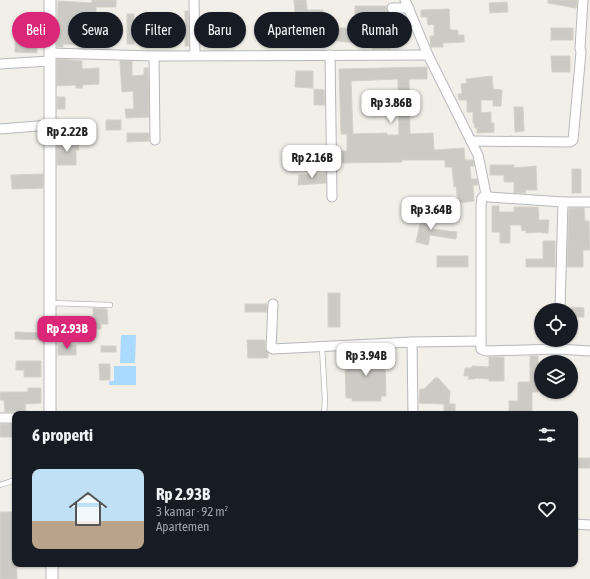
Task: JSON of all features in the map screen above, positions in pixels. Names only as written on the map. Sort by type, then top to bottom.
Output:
[{"type":"street","points":[[50,0],[50,411]]},
{"type":"street","points":[[194,0],[195,55]]},
{"type":"street","points":[[471,141],[570,142],[573,140],[581,52],[583,0]]},
{"type":"street","points":[[392,8],[407,4],[428,55],[478,155],[486,194],[489,197],[563,202],[590,202]]},
{"type":"street","points":[[581,52],[586,57],[590,57]]},
{"type":"street","points":[[0,64],[50,57],[195,55],[428,55]]},
{"type":"street","points":[[330,55],[332,197]]},
{"type":"street","points":[[154,56],[156,140]]},
{"type":"street","points":[[0,129],[50,125]]},
{"type":"street","points":[[486,194],[482,198],[480,205],[481,349],[486,351],[535,347]]},
{"type":"street","points":[[560,303],[563,202]]},
{"type":"street","points":[[274,304],[272,349],[412,342],[481,341]]},
{"type":"street","points":[[412,342],[414,411]]},
{"type":"street","points":[[568,347],[590,352]]},
{"type":"street","points":[[0,418],[12,418]]},
{"type":"street","points":[[578,524],[590,525]]},
{"type":"street","points":[[52,567],[52,579]]},
{"type":"lane","points":[[49,303],[110,305]]},
{"type":"lane","points":[[322,347],[324,411]]},
{"type":"lane","points":[[0,485],[12,481]]},
{"type":"water","points":[[121,335],[136,335],[135,363],[120,363]]},
{"type":"water","points":[[114,366],[136,366],[136,385],[109,385],[109,381],[114,381]]},
{"type":"building","points":[[92,0],[116,0],[116,7],[96,7],[96,12],[68,12],[68,44],[63,44],[63,47],[60,47],[60,12],[58,12],[58,1],[92,3]]},
{"type":"building","points":[[294,0],[306,0],[307,10],[323,10],[323,12],[295,12]]},
{"type":"building","points":[[548,0],[577,0],[576,8],[548,3]]},
{"type":"building","points":[[507,2],[508,12],[490,13],[489,3]]},
{"type":"building","points":[[355,6],[386,6],[388,12],[355,12]]},
{"type":"building","points":[[449,9],[450,30],[458,30],[458,35],[464,35],[464,42],[443,43],[443,47],[431,47],[430,36],[434,36],[434,24],[428,25],[427,17],[421,17],[421,10]]},
{"type":"building","points":[[188,11],[189,46],[186,46],[185,12]]},
{"type":"building","points":[[127,14],[131,14],[131,44],[127,44]]},
{"type":"building","points":[[339,28],[347,28],[347,42],[339,41]]},
{"type":"building","points":[[551,28],[573,28],[573,40],[551,40]]},
{"type":"building","points":[[15,48],[37,48],[37,53],[15,52]]},
{"type":"building","points":[[372,48],[390,48],[390,49]]},
{"type":"building","points":[[551,56],[570,56],[570,72],[552,72]]},
{"type":"building","points":[[57,59],[82,61],[82,69],[99,68],[99,84],[82,85],[83,88],[76,88],[76,85],[57,86]]},
{"type":"building","points":[[120,61],[132,61],[132,76],[144,75],[144,68],[148,68],[149,117],[126,118],[125,109],[134,109],[133,91],[122,92]]},
{"type":"building","points":[[427,67],[427,79],[409,79],[410,134],[433,133],[434,150],[464,148],[465,160],[473,160],[474,166],[470,166],[471,179],[477,179],[478,185],[473,185],[474,201],[458,203],[456,186],[454,187],[452,167],[445,167],[445,160],[402,160],[402,162],[341,163],[340,166],[338,165],[337,151],[347,151],[347,134],[341,134],[339,69]],"holes":[[[398,79],[399,135],[387,135],[387,133],[353,134],[351,81]]]},
{"type":"building","points":[[296,71],[313,71],[313,88],[295,87]]},
{"type":"building","points":[[492,76],[493,89],[502,90],[501,106],[493,106],[493,100],[481,100],[481,113],[491,112],[491,123],[494,123],[494,132],[477,133],[477,128],[475,128],[473,123],[473,112],[467,112],[467,100],[459,100],[458,94],[462,94],[461,84],[467,83],[466,79]]},
{"type":"building","points":[[314,89],[324,90],[325,105],[314,105]]},
{"type":"building","points":[[57,97],[65,97],[65,109],[57,109]]},
{"type":"building","points":[[514,107],[523,107],[524,131],[515,132]]},
{"type":"building","points":[[106,120],[121,120],[121,130],[106,130]]},
{"type":"building","points":[[127,133],[149,133],[149,141],[127,142]]},
{"type":"building","points":[[78,142],[79,150],[76,150],[76,165],[57,165],[57,143]]},
{"type":"building","points":[[490,165],[514,165],[514,168],[536,166],[537,190],[525,190],[526,193],[514,193],[514,182],[504,182],[504,175],[490,175]]},
{"type":"building","points":[[572,169],[581,169],[581,193],[572,193]]},
{"type":"building","points":[[43,174],[43,188],[12,189],[11,175]]},
{"type":"building","points":[[326,174],[326,183],[298,185],[299,175]]},
{"type":"building","points":[[492,206],[499,206],[499,212],[514,212],[514,207],[538,207],[539,220],[549,220],[548,233],[526,233],[526,230],[522,231],[521,225],[510,225],[510,243],[500,243],[500,232],[492,232]]},
{"type":"building","points":[[569,208],[584,208],[585,221],[589,221],[590,250],[583,250],[583,267],[567,267]]},
{"type":"building","points":[[422,215],[434,218],[432,229],[457,232],[456,239],[430,235],[428,245],[416,242]]},
{"type":"building","points":[[543,241],[555,241],[555,267],[526,267],[526,259],[543,259]]},
{"type":"building","points":[[437,256],[468,256],[468,267],[437,267]]},
{"type":"building","points":[[328,293],[340,293],[340,327],[328,327]]},
{"type":"building","points":[[245,304],[267,304],[267,312],[245,312]]},
{"type":"building","points":[[93,308],[107,309],[108,324],[101,324],[101,329],[57,329],[57,323],[93,323]]},
{"type":"building","points":[[578,308],[584,308],[584,317],[578,317]]},
{"type":"building","points":[[15,332],[43,333],[43,340],[15,339]]},
{"type":"building","points":[[247,340],[265,340],[265,348],[268,353],[268,358],[248,358]]},
{"type":"building","points":[[58,345],[76,345],[76,355],[58,355]]},
{"type":"building","points":[[101,346],[116,346],[116,352],[101,352]]},
{"type":"building","points":[[374,350],[374,353],[380,353],[380,361],[385,361],[386,396],[381,396],[381,401],[352,401],[352,398],[346,398],[345,362],[351,362],[350,353]]},
{"type":"building","points":[[530,356],[534,356],[534,392],[532,392],[532,411],[509,411],[509,401],[518,401],[518,382],[530,382]]},
{"type":"building","points":[[489,357],[504,357],[504,381],[489,381],[489,379],[476,378],[468,379],[469,376],[464,376],[465,368],[472,368],[472,366],[489,367]]},
{"type":"building","points":[[16,361],[41,361],[41,377],[24,377],[24,370],[16,370]]},
{"type":"building","points":[[99,364],[110,364],[110,380],[100,380]]},
{"type":"building","points":[[435,378],[438,378],[450,391],[449,404],[455,404],[455,411],[444,411],[444,404],[419,403],[420,389],[424,389]]},
{"type":"building","points":[[28,388],[41,388],[41,403],[25,404],[26,411],[5,412],[4,400],[0,400],[0,392],[28,392]]},
{"type":"building","points":[[0,424],[12,424],[12,437],[0,437]]},
{"type":"building","points":[[578,458],[590,458],[590,468],[578,468]]},
{"type":"building","points":[[0,512],[12,512],[12,567],[17,567],[17,579],[0,579]]}]
